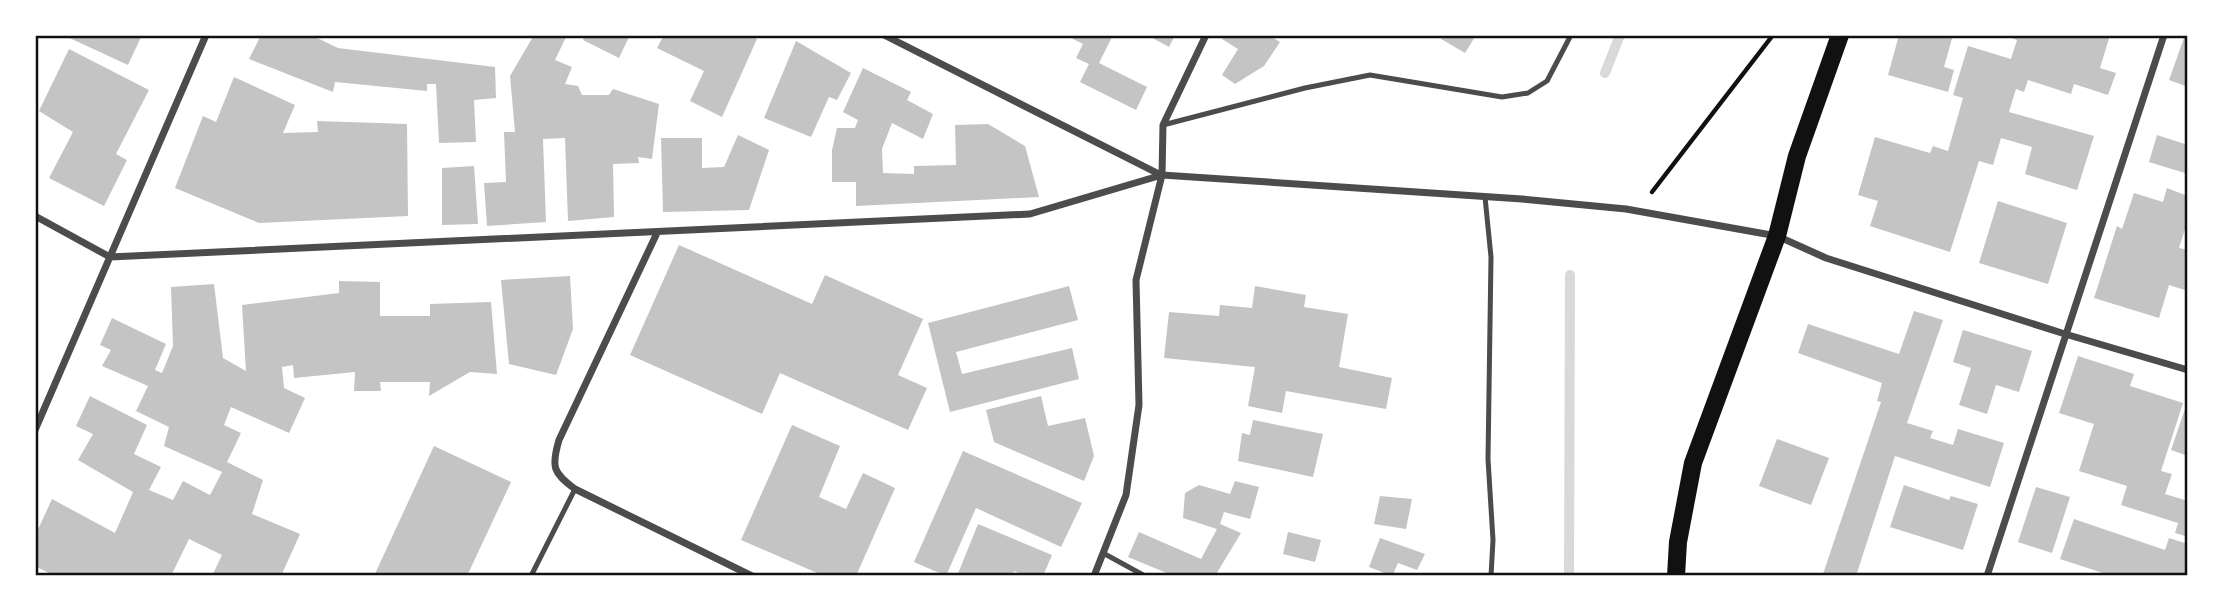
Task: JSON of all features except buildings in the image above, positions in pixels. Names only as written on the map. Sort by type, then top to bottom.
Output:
[{"type":"main road","points":[[1676,576],[1678,542],[1693,463],[1777,236],[1797,156],[1840,35]]},
{"type":"street","points":[[35,430],[206,35]]},
{"type":"street","points":[[884,35],[1162,175]]},
{"type":"street","points":[[1094,576],[1126,495],[1139,405],[1136,279],[1162,175],[1163,125],[1206,35]]},
{"type":"street","points":[[1987,576],[2164,35]]},
{"type":"street","points":[[35,216],[110,257],[1030,214],[1162,175],[1522,199],[1626,209],[1777,236],[1826,258],[2064,334],[2188,370]]},
{"type":"street","points":[[657,233],[559,440],[553,460],[558,477],[575,489],[752,576]]},
{"type":"lane","points":[[1163,125],[1305,88],[1370,75],[1502,97],[1528,93],[1547,81],[1571,35]]},
{"type":"lane","points":[[1485,197],[1491,257],[1491,576]]},
{"type":"lane","points":[[531,576],[575,489]]},
{"type":"lane","points":[[1103,553],[1145,576]]},
{"type":"path","points":[[1637,211],[1773,35]]},
{"type":"waterway","points":[[1605,73],[1620,35]]},
{"type":"waterway","points":[[1569,576],[1570,275]]}]
